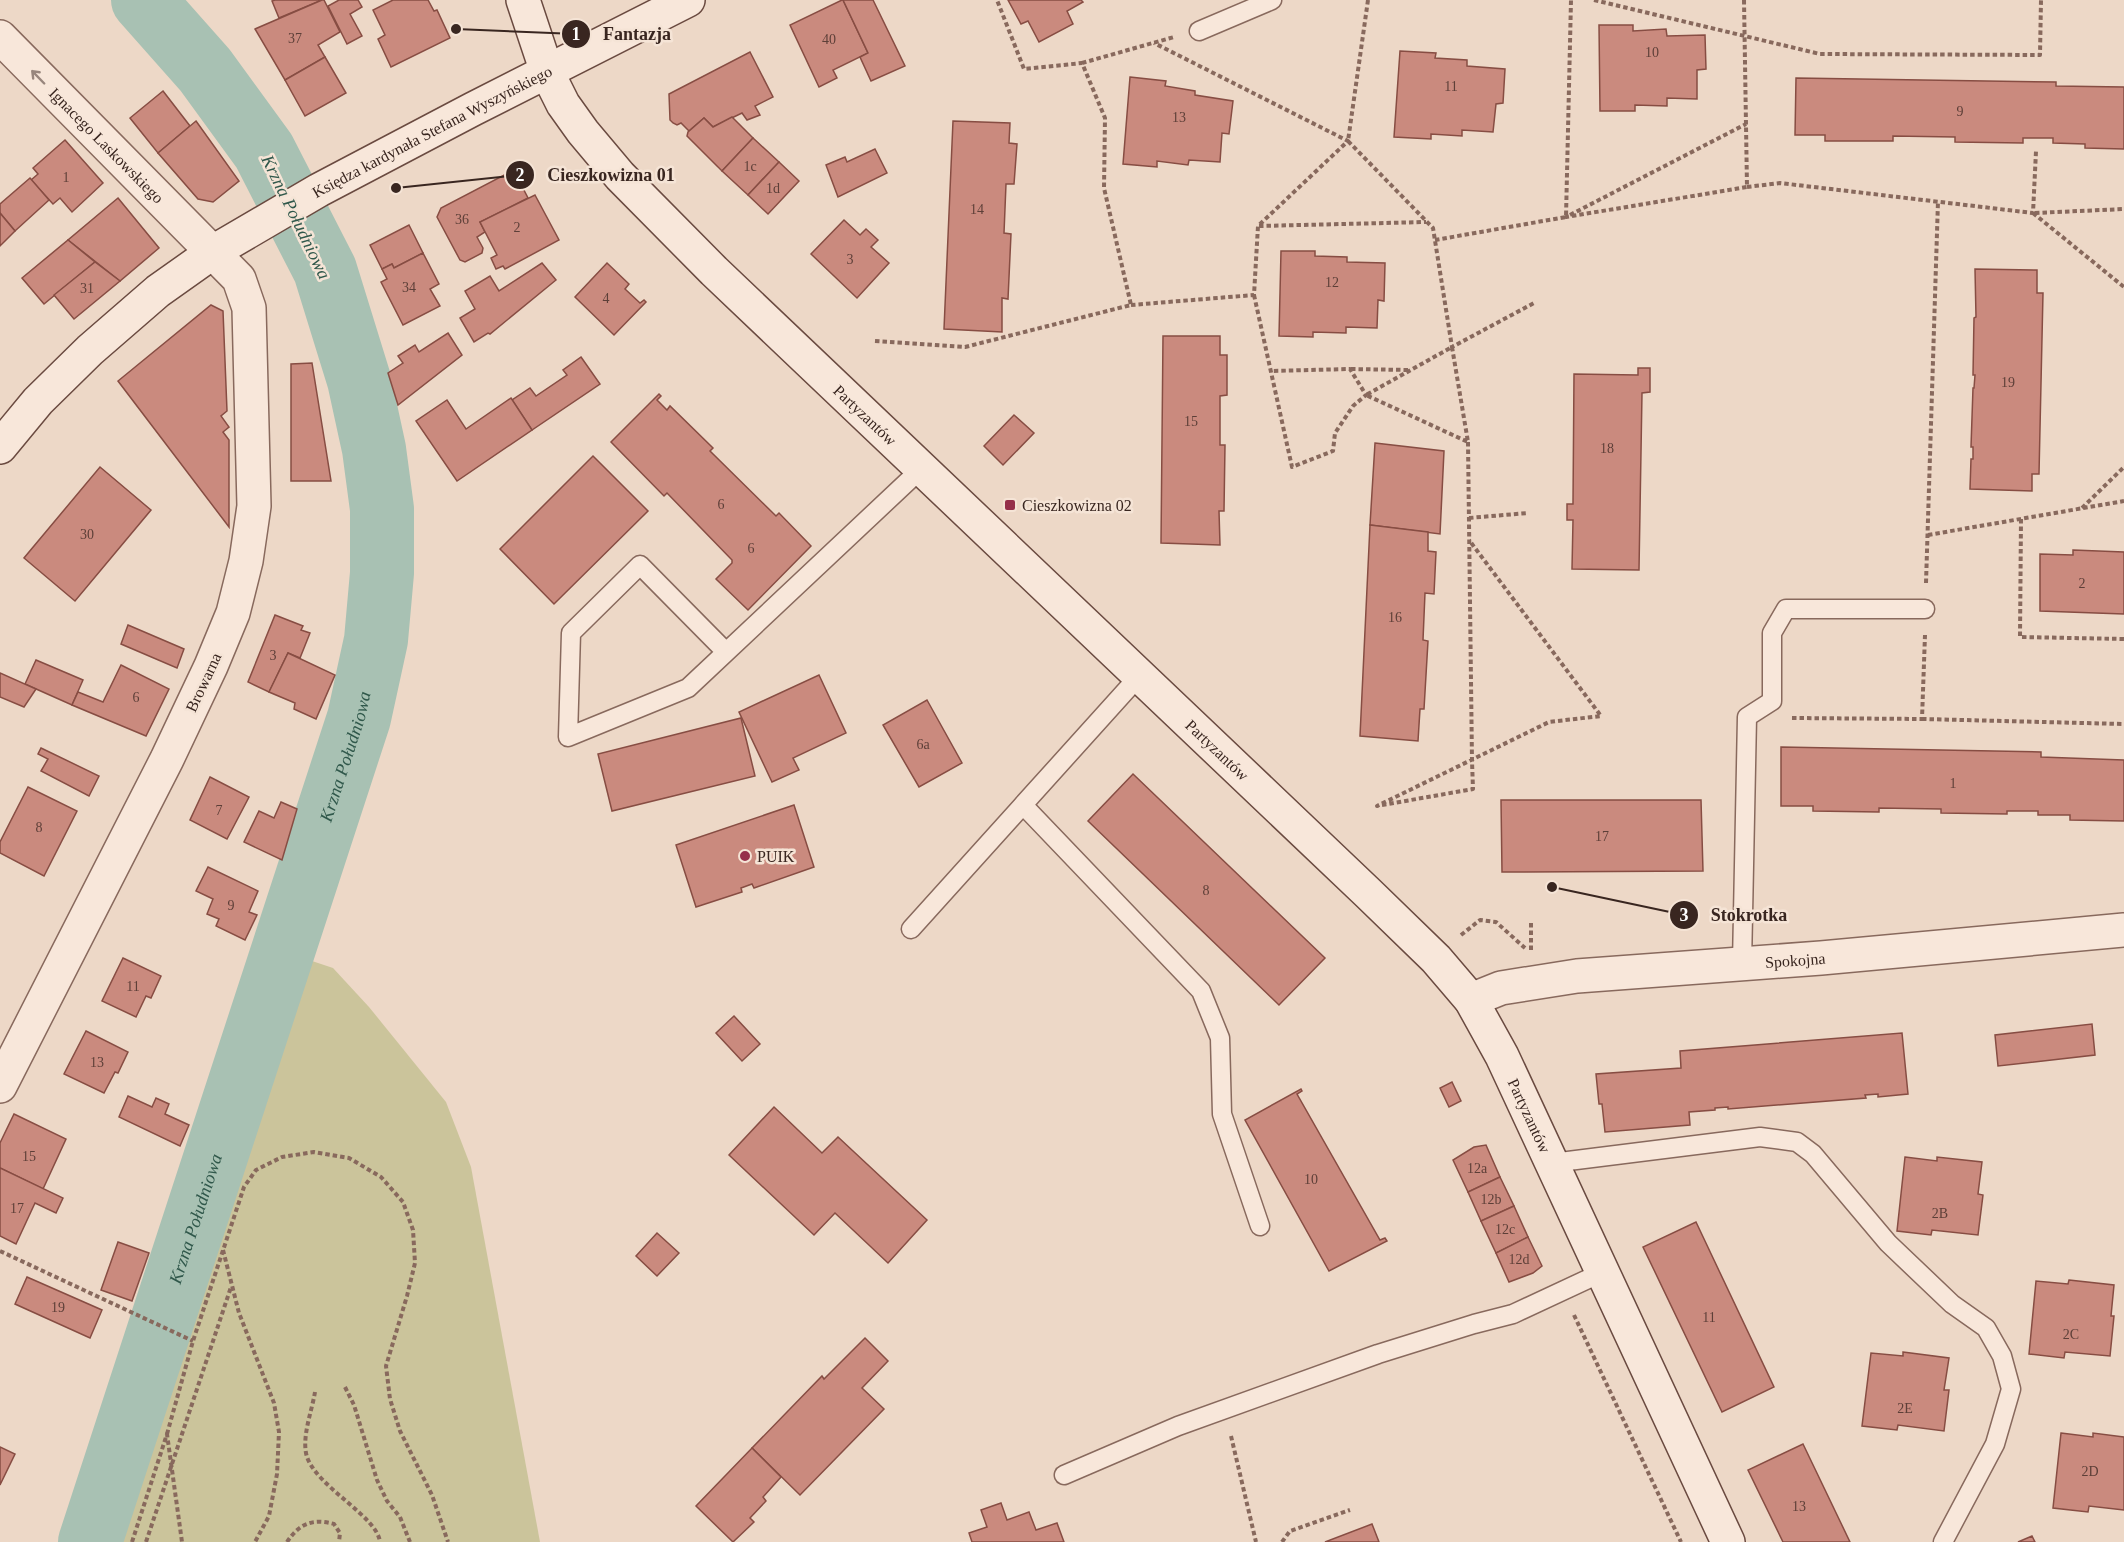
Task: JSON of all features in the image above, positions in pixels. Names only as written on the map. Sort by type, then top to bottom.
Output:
[{"type":"street","name":"Partyzantów","points":[[522,0],[547,72],[563,104],[620,176],[714,271],[1436,959],[1471,1000],[1502,1056],[1728,1542]]},
{"type":"street","name":"Księdza kardynała Stefana Wyszyńskiego","points":[[0,447],[39,401],[90,350],[158,291],[213,252],[319,190],[688,0]]},
{"type":"street","name":"Ignacego Laskowskiego","points":[[0,37],[213,252]]},
{"type":"street","name":"Browarna","points":[[0,1086],[167,759],[233,613],[246,561],[254,506],[249,308],[239,279],[213,252]]},
{"type":"street","name":"Spokojna","points":[[1471,1000],[1501,988],[1577,976],[1742,964],[2124,930]]},
{"type":"lane","points":[[1199,31],[1272,0]]},
{"type":"lane","points":[[726,652],[640,565],[571,633],[568,737],[688,688],[922,468]]},
{"type":"lane","points":[[1742,964],[1747,717],[1772,701],[1772,633],[1786,609],[1925,609]]},
{"type":"lane","points":[[911,929],[1140,675]]},
{"type":"lane","points":[[1023,805],[1201,990],[1220,1038],[1222,1114],[1260,1226]]},
{"type":"lane","points":[[1552,1163],[1760,1137],[1797,1142],[1813,1154],[1888,1243],[1952,1304],[1986,1328],[2002,1356],[2011,1389],[1995,1444],[1943,1542]]},
{"type":"lane","points":[[1064,1475],[1178,1426],[1378,1354],[1513,1314],[1603,1272]]},
{"type":"path","points":[[997,0],[1024,69],[1082,63],[1199,31]]},
{"type":"path","points":[[1368,0],[1348,141],[1258,226],[1254,295],[1292,467],[1333,451],[1335,433],[1353,406],[1366,395],[1534,303]]},
{"type":"path","points":[[1566,217],[1571,0]]},
{"type":"path","points":[[1594,0],[1820,54],[2040,55],[2042,0]]},
{"type":"path","points":[[1744,0],[1747,187]]},
{"type":"path","points":[[1154,43],[1348,141],[1433,228],[1468,442],[1469,540],[1472,760],[1473,789],[1377,806],[1409,791],[1472,760],[1549,722],[1601,716],[1469,540]]},
{"type":"path","points":[[1082,63],[1105,118],[1104,188],[1131,305]]},
{"type":"path","points":[[1566,217],[1746,124]]},
{"type":"path","points":[[2033,213],[2036,151]]},
{"type":"path","points":[[1435,240],[1780,183],[2033,213],[2124,209]]},
{"type":"path","points":[[1922,719],[1938,201]]},
{"type":"path","points":[[2033,213],[2124,287]]},
{"type":"path","points":[[1258,226],[1426,222]]},
{"type":"path","points":[[875,341],[965,347],[1131,305],[1254,295]]},
{"type":"path","points":[[1350,369],[1366,395],[1468,442]]},
{"type":"path","points":[[1271,371],[1410,370]]},
{"type":"path","points":[[2081,508],[2124,467]]},
{"type":"path","points":[[1928,535],[2124,501]]},
{"type":"path","points":[[1469,518],[1528,513]]},
{"type":"path","points":[[2021,519],[2020,637],[2124,639]]},
{"type":"path","points":[[1791,718],[2124,724]]},
{"type":"path","points":[[1457,939],[1480,920],[1496,922],[1531,954],[1532,920]]},
{"type":"path","points":[[132,1542],[244,1186],[256,1170],[282,1157],[314,1152],[349,1158],[381,1177],[403,1202],[413,1230],[415,1263],[386,1366],[390,1399],[400,1431],[432,1495],[448,1542]]},
{"type":"path","points":[[223,1250],[239,1313],[274,1403],[279,1432],[277,1474],[268,1516],[255,1542]]},
{"type":"path","points":[[0,1251],[194,1341]]},
{"type":"path","points":[[146,1542],[232,1286]]},
{"type":"path","points":[[1564,1292],[1681,1542]]},
{"type":"path","points":[[345,1387],[354,1406],[377,1480],[387,1501],[400,1517],[410,1542]]},
{"type":"path","points":[[315,1392],[306,1440],[307,1457],[336,1495],[368,1523],[379,1537],[380,1542]]},
{"type":"path","points":[[1225,1409],[1256,1542]]},
{"type":"path","points":[[167,1434],[182,1542]]},
{"type":"path","points":[[1282,1542],[1290,1532],[1350,1510]]},
{"type":"path","points":[[287,1542],[294,1531],[306,1523],[321,1520],[333,1524],[340,1533],[339,1542]]},
{"type":"shaded area","points":[[300,957],[333,968],[369,1007],[446,1102],[471,1167],[540,1542],[110,1542],[194,1276]]},
{"type":"building","points":[[322,0],[279,18],[272,1]]},
{"type":"building","points":[[322,0],[340,32],[318,45],[325,57],[285,80],[255,29]]},
{"type":"building","points":[[339,0],[358,0],[362,7],[350,14],[362,36],[347,44],[328,6]]},
{"type":"building","points":[[393,0],[428,0],[434,11],[437,10],[450,38],[391,67],[378,39],[385,35],[373,10]]},
{"type":"building","points":[[843,0],[868,53],[833,70],[837,78],[819,87],[790,25]]},
{"type":"building","points":[[843,0],[873,0],[905,66],[871,81],[860,57],[868,53]]},
{"type":"building","points":[[1008,0],[1081,0],[1083,2],[1067,11],[1073,24],[1039,42],[1028,21],[1021,24]]},
{"type":"building","points":[[1599,25],[1633,25],[1633,31],[1666,29],[1667,36],[1705,35],[1706,69],[1697,70],[1697,99],[1667,98],[1667,106],[1635,105],[1635,111],[1600,111]]},
{"type":"building","points":[[1400,51],[1436,53],[1435,58],[1467,60],[1467,66],[1505,69],[1503,103],[1496,104],[1493,132],[1462,130],[1462,136],[1431,134],[1431,139],[1394,137]]},
{"type":"building","points":[[750,52],[773,97],[755,106],[760,115],[747,120],[742,113],[713,127],[704,118],[689,131],[681,123],[677,125],[670,120],[669,94]]},
{"type":"building","points":[[325,57],[346,93],[305,116],[285,80]]},
{"type":"building","points":[[1130,77],[1166,81],[1165,86],[1195,91],[1195,95],[1233,101],[1229,134],[1222,133],[1220,162],[1189,160],[1188,165],[1157,161],[1157,167],[1123,164]]},
{"type":"building","points":[[1796,78],[2056,82],[2056,86],[2124,87],[2124,149],[2085,148],[2085,144],[2053,143],[2053,138],[2023,138],[2023,143],[1955,142],[1955,137],[1893,136],[1893,141],[1825,141],[1825,135],[1795,135]]},
{"type":"building","points":[[163,91],[190,126],[158,153],[130,118]]},
{"type":"building","points":[[732,117],[753,138],[722,171],[687,136],[688,132],[704,118],[713,127]]},
{"type":"building","points":[[196,121],[239,181],[213,202],[198,199],[158,153]]},
{"type":"building","points":[[953,121],[1010,123],[1009,143],[1017,144],[1014,184],[1006,184],[1004,233],[1011,234],[1008,299],[1002,298],[1002,332],[944,329]]},
{"type":"building","points":[[753,138],[779,162],[748,195],[722,171]]},
{"type":"building","points":[[65,140],[103,183],[72,212],[60,198],[53,204],[31,180],[38,174],[33,168]]},
{"type":"building","points":[[875,149],[887,173],[838,197],[826,165],[845,157],[847,162]]},
{"type":"building","points":[[779,162],[799,181],[768,214],[748,195]]},
{"type":"building","points":[[508,173],[516,175],[528,198],[480,222],[485,232],[477,237],[483,248],[482,253],[465,262],[460,260],[437,217],[441,208]]},
{"type":"building","points":[[30,178],[49,200],[15,231],[0,213],[0,204]]},
{"type":"building","points":[[535,195],[559,240],[505,269],[503,266],[496,269],[491,258],[497,255],[480,222]]},
{"type":"building","points":[[118,198],[159,248],[120,281],[68,240]]},
{"type":"building","points":[[0,213],[15,231],[0,246]]},
{"type":"building","points":[[844,220],[860,235],[866,229],[878,240],[871,247],[889,263],[857,298],[811,254]]},
{"type":"building","points":[[409,225],[423,253],[394,268],[392,264],[382,269],[370,245]]},
{"type":"building","points":[[68,240],[95,262],[44,304],[22,278]]},
{"type":"building","points":[[1281,251],[1315,251],[1315,256],[1347,257],[1347,262],[1385,263],[1384,301],[1378,300],[1377,328],[1346,327],[1346,333],[1313,332],[1313,337],[1279,336]]},
{"type":"building","points":[[423,253],[439,284],[430,289],[440,306],[403,325],[381,282],[387,279],[382,269],[392,264],[394,268]]},
{"type":"building","points":[[95,262],[120,281],[74,319],[54,295]]},
{"type":"building","points":[[542,263],[556,280],[490,334],[474,342],[460,318],[475,309],[465,291],[490,276],[499,291]]},
{"type":"building","points":[[607,263],[629,284],[625,289],[640,303],[644,300],[646,302],[614,335],[575,297]]},
{"type":"building","points":[[1975,269],[2037,270],[2037,293],[2043,293],[2039,474],[2032,474],[2032,491],[1970,489],[1975,375],[1973,375],[1974,318],[1976,317]]},
{"type":"building","points":[[211,305],[223,311],[227,411],[221,416],[229,427],[223,432],[229,440],[229,527],[118,381]]},
{"type":"building","points":[[448,333],[462,355],[398,405],[388,373],[403,363],[398,356],[415,345],[419,352]]},
{"type":"building","points":[[1163,336],[1220,336],[1220,355],[1227,355],[1227,395],[1220,396],[1220,445],[1225,445],[1224,511],[1219,511],[1220,545],[1161,543]]},
{"type":"building","points":[[581,357],[600,384],[532,430],[512,400],[530,388],[536,396],[567,375],[563,370]]},
{"type":"building","points":[[312,363],[331,481],[291,481],[291,364]]},
{"type":"building","points":[[1638,368],[1650,368],[1650,392],[1642,393],[1639,570],[1572,569],[1573,520],[1567,520],[1567,504],[1573,504],[1574,374],[1638,375]]},
{"type":"building","points":[[659,394],[661,396],[657,400],[667,410],[670,406],[713,448],[710,451],[776,516],[779,513],[811,546],[748,610],[716,579],[732,563],[732,560],[667,493],[664,496],[611,442]]},
{"type":"building","points":[[511,398],[532,430],[457,481],[416,421],[447,400],[466,429]]},
{"type":"building","points":[[1014,415],[1034,433],[1003,465],[984,446]]},
{"type":"building","points":[[1375,443],[1444,451],[1440,534],[1370,525]]},
{"type":"building","points":[[593,456],[648,511],[554,604],[500,549]]},
{"type":"building","points":[[100,467],[151,510],[75,601],[24,558]]},
{"type":"building","points":[[1370,525],[1428,532],[1428,551],[1436,552],[1434,594],[1425,593],[1423,640],[1428,641],[1424,709],[1420,709],[1418,741],[1360,736]]},
{"type":"building","points":[[2073,550],[2124,552],[2124,614],[2040,611],[2040,554],[2073,555]]},
{"type":"building","points":[[275,615],[303,626],[301,630],[310,633],[300,658],[288,653],[269,692],[248,682]]},
{"type":"building","points":[[128,625],[184,649],[177,668],[121,644]]},
{"type":"building","points":[[288,653],[335,675],[316,719],[294,709],[295,703],[269,692]]},
{"type":"building","points":[[36,660],[83,680],[72,705],[25,684]]},
{"type":"building","points":[[121,665],[169,689],[146,736],[72,705],[78,692],[103,702]]},
{"type":"building","points":[[0,673],[36,689],[24,707],[0,697]]},
{"type":"building","points":[[819,675],[846,733],[793,758],[799,770],[772,782],[739,712]]},
{"type":"building","points":[[927,700],[962,763],[919,787],[883,725]]},
{"type":"building","points":[[741,718],[755,776],[612,811],[598,754]]},
{"type":"building","points":[[1781,747],[2041,752],[2041,757],[2124,760],[2124,821],[2070,820],[2070,815],[2038,815],[2038,811],[2007,811],[2007,814],[1941,813],[1941,809],[1879,808],[1879,812],[1813,811],[1813,806],[1781,806]]},
{"type":"building","points":[[41,748],[99,776],[89,796],[41,771],[48,759],[38,754]]},
{"type":"building","points":[[1133,774],[1325,958],[1279,1005],[1088,821]]},
{"type":"building","points":[[210,777],[249,797],[227,839],[190,820]]},
{"type":"building","points":[[28,787],[77,811],[44,876],[0,853],[0,842]]},
{"type":"building","points":[[1501,800],[1701,800],[1703,871],[1502,872]]},
{"type":"building","points":[[281,802],[297,809],[282,860],[244,842],[259,811],[274,818]]},
{"type":"building","name":"PUIK","points":[[794,805],[814,867],[754,888],[752,884],[741,888],[742,892],[696,907],[676,845]]},
{"type":"building","points":[[208,867],[258,891],[249,912],[257,915],[245,940],[216,926],[219,919],[207,914],[213,899],[196,891]]},
{"type":"building","points":[[123,958],[161,976],[151,998],[146,996],[136,1017],[102,1001]]},
{"type":"building","points":[[734,1016],[760,1044],[742,1061],[716,1033]]},
{"type":"building","points":[[2092,1024],[2095,1055],[1998,1066],[1995,1035]]},
{"type":"building","points":[[86,1031],[128,1052],[118,1073],[115,1072],[104,1093],[64,1074]]},
{"type":"building","points":[[1902,1033],[1908,1094],[1878,1097],[1878,1094],[1865,1095],[1866,1098],[1728,1109],[1728,1107],[1715,1108],[1715,1110],[1689,1112],[1690,1125],[1605,1132],[1596,1074],[1681,1068],[1680,1051]]},
{"type":"building","points":[[1452,1082],[1461,1101],[1449,1107],[1440,1088]]},
{"type":"building","points":[[1301,1089],[1302,1091],[1297,1094],[1380,1240],[1385,1238],[1387,1241],[1329,1271],[1245,1120]]},
{"type":"building","points":[[128,1096],[152,1107],[156,1098],[169,1104],[165,1114],[189,1125],[180,1146],[119,1117]]},
{"type":"building","points":[[774,1107],[822,1153],[838,1137],[927,1220],[888,1263],[835,1213],[814,1235],[729,1155]]},
{"type":"building","points":[[14,1114],[66,1139],[43,1189],[0,1168],[0,1143]]},
{"type":"building","points":[[1486,1145],[1500,1177],[1468,1192],[1453,1160],[1474,1147]]},
{"type":"building","points":[[1905,1157],[1937,1161],[1937,1157],[1982,1162],[1978,1194],[1983,1195],[1978,1235],[1932,1230],[1931,1235],[1897,1231]]},
{"type":"building","points":[[0,1168],[63,1198],[56,1213],[35,1203],[16,1244],[0,1236]]},
{"type":"building","points":[[1500,1177],[1514,1206],[1481,1221],[1468,1192]]},
{"type":"building","points":[[1514,1206],[1528,1237],[1496,1253],[1481,1221]]},
{"type":"building","points":[[1696,1222],[1774,1387],[1722,1412],[1643,1247]]},
{"type":"building","points":[[657,1233],[679,1253],[657,1276],[636,1256]]},
{"type":"building","points":[[1528,1237],[1542,1266],[1533,1273],[1509,1282],[1496,1253]]},
{"type":"building","points":[[118,1242],[149,1253],[132,1301],[101,1290]]},
{"type":"building","points":[[27,1277],[102,1310],[90,1338],[15,1304]]},
{"type":"building","points":[[2069,1280],[2114,1285],[2110,1356],[2065,1352],[2064,1358],[2029,1354],[2036,1281],[2068,1284]]},
{"type":"building","points":[[865,1338],[888,1361],[862,1388],[884,1409],[800,1495],[752,1448],[822,1376],[824,1379]]},
{"type":"building","points":[[1903,1352],[1949,1358],[1944,1390],[1949,1390],[1944,1431],[1898,1425],[1897,1430],[1862,1426],[1871,1353],[1903,1356]]},
{"type":"building","points":[[2061,1433],[2093,1437],[2093,1433],[2124,1437],[2124,1510],[2089,1506],[2088,1512],[2053,1508]]},
{"type":"building","points":[[1803,1444],[1850,1542],[1783,1542],[1748,1470]]},
{"type":"building","points":[[0,1447],[15,1454],[0,1485]]},
{"type":"building","points":[[752,1448],[781,1477],[763,1497],[766,1501],[750,1518],[754,1522],[733,1542],[696,1506]]},
{"type":"building","points":[[1001,1503],[1007,1520],[1029,1512],[1036,1530],[1057,1523],[1064,1542],[972,1542],[969,1533],[987,1527],[981,1510]]},
{"type":"building","points":[[1372,1524],[1379,1542],[1325,1542]]},
{"type":"building","points":[[2032,1536],[2035,1542],[2018,1542]]},
{"type":"waterway","name":"Krzna Południowa","points":[[90,1542],[359,718],[376,640],[382,573],[382,509],[374,449],[359,380],[325,270],[264,151],[205,70],[143,0]]},
{"type":"place","name":"Fantazja","points":[[456,29]]},
{"type":"place","name":"Cieszkowizna 01","points":[[396,188]]},
{"type":"place","name":"Cieszkowizna 02","points":[[1010,505]]},
{"type":"place","name":"PUIK","points":[[745,856]]},
{"type":"place","name":"Stokrotka","points":[[1552,887]]}]
